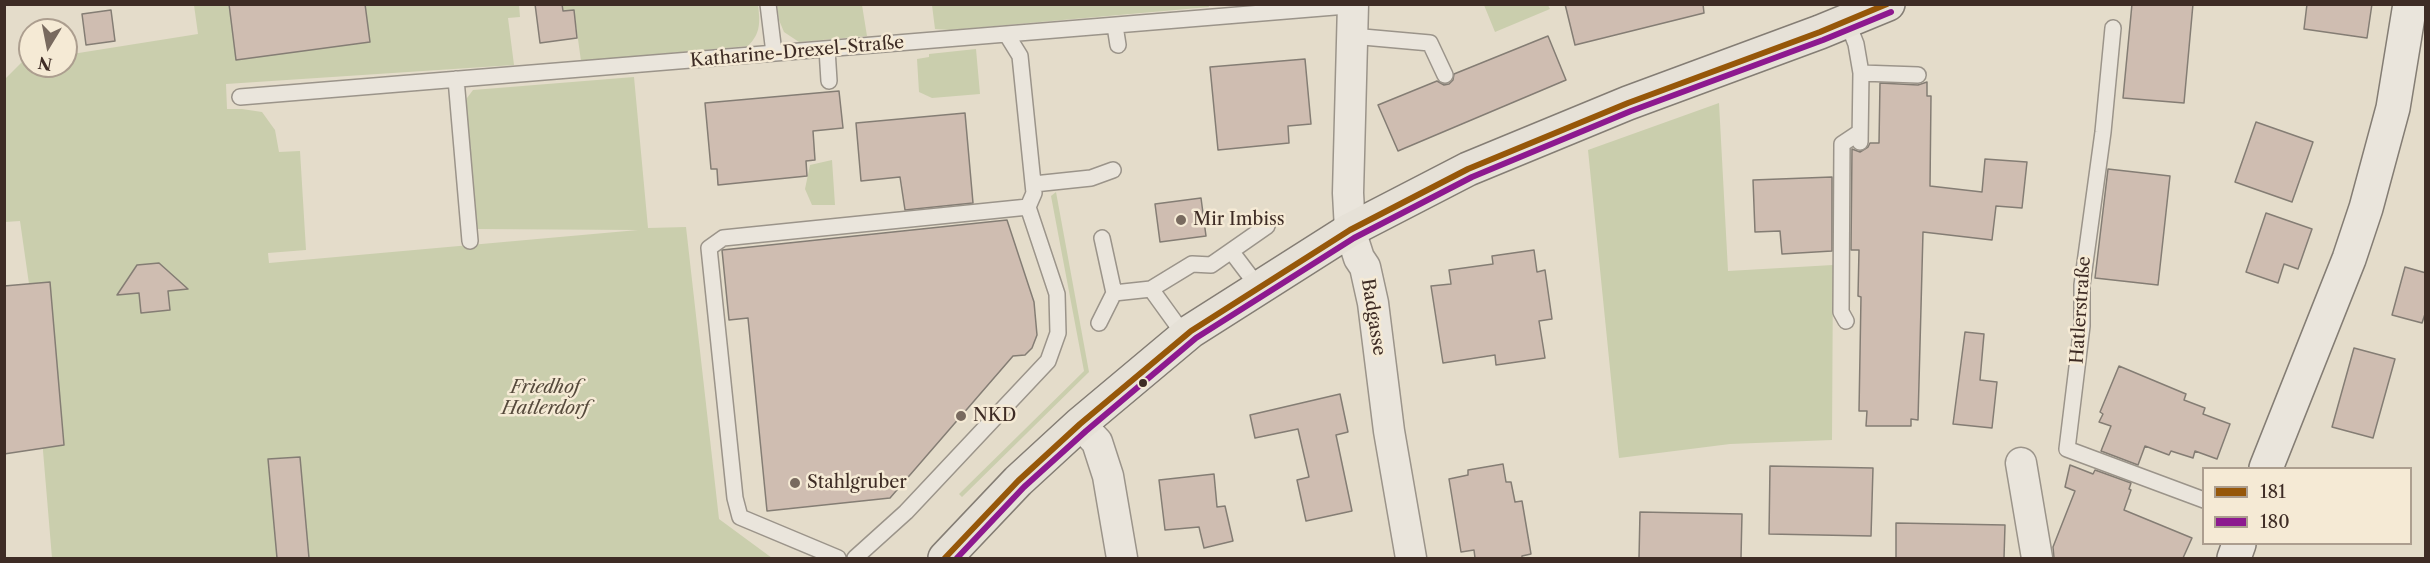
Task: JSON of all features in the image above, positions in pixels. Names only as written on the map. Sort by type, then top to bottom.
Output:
[{"type":"main road","points":[[945,558],[1018,482],[1080,424],[1185,336],[1350,230],[1468,169],[1628,104],[1888,4]]},
{"type":"street","points":[[2266,467],[2345,268],[2366,208],[2393,108],[2410,4]]},
{"type":"street","name":"Badgasse","points":[[1355,5],[1352,36],[1348,193],[1350,230],[1359,258],[1365,267],[1372,303],[1389,431],[1411,558]]},
{"type":"street","points":[[1080,424],[1097,442],[1108,476],[1122,558]]},
{"type":"street","points":[[2020,464],[2037,558]]},
{"type":"lane","points":[[768,4],[774,53]]},
{"type":"lane","name":"Katharine-Drexel-Straße","points":[[240,97],[1115,26],[1232,10],[1355,5]]},
{"type":"lane","points":[[1846,321],[1841,312],[1842,144],[1860,137],[1861,73],[1856,44],[1848,21]]},
{"type":"lane","points":[[1115,26],[1118,45]]},
{"type":"lane","name":"Hatlerstraße","points":[[2113,28],[2103,132],[2082,285],[2082,326],[2067,449],[2202,499]]},
{"type":"lane","points":[[855,558],[906,512],[1048,361],[1058,333],[1057,294],[1028,207],[1034,193],[1034,184],[1020,56],[1007,35]]},
{"type":"lane","points":[[1352,36],[1430,43],[1445,75]]},
{"type":"lane","points":[[827,50],[829,81]]},
{"type":"lane","points":[[1861,73],[1918,75]]},
{"type":"lane","points":[[456,79],[470,241]]},
{"type":"lane","points":[[1034,184],[1091,178],[1113,171]]},
{"type":"lane","points":[[838,558],[740,517],[734,487],[709,248],[723,238],[1028,207]]},
{"type":"lane","points":[[1114,293],[1151,289],[1192,264],[1211,265],[1267,226]]},
{"type":"lane","points":[[1099,323],[1114,293],[1102,238]]},
{"type":"lane","points":[[1231,251],[1259,288]]},
{"type":"lane","points":[[1151,289],[1185,336]]},
{"type":"green space","points":[[1208,4],[1209,7],[950,30],[935,29],[932,5]]},
{"type":"green space","name":"Friedhof Hatlerdorf","points":[[194,5],[519,5],[520,17],[508,18],[514,65],[226,84],[227,109],[262,112],[275,130],[279,152],[300,151],[306,250],[268,253],[269,263],[638,230],[474,229],[463,110],[473,90],[634,77],[648,228],[686,227],[719,519],[772,558],[52,558],[29,284],[20,221],[5,222],[5,79],[18,66],[18,78],[78,78],[78,53],[198,34]]},
{"type":"green space","points":[[562,5],[758,5],[759,22],[757,32],[748,46],[581,61],[574,10],[563,11]]},
{"type":"green space","points":[[777,5],[862,5],[867,36],[799,42],[784,32],[779,20]]},
{"type":"green space","points":[[1484,5],[1548,5],[1550,9],[1495,32]]},
{"type":"green space","points":[[976,49],[980,94],[932,98],[919,92],[917,59],[929,57],[929,54]]},
{"type":"green space","points":[[1719,103],[1728,271],[1833,265],[1832,440],[1730,444],[1619,458],[1588,150]]},
{"type":"green space","points":[[832,160],[835,205],[812,205],[805,189],[810,165]]},
{"type":"green space","points":[[1056,192],[1089,372],[962,497],[959,494],[1084,371],[1051,196]]},
{"type":"building","points":[[229,4],[365,4],[370,42],[236,60]]},
{"type":"building","points":[[535,4],[562,4],[563,11],[574,10],[577,38],[540,43]]},
{"type":"building","points":[[1565,4],[1703,4],[1704,13],[1575,45]]},
{"type":"building","points":[[2132,4],[2193,4],[2184,103],[2123,98]]},
{"type":"building","points":[[2307,4],[2372,4],[2367,38],[2304,29]]},
{"type":"building","points":[[111,10],[115,41],[86,45],[82,14]]},
{"type":"building","points":[[1548,36],[1566,80],[1398,151],[1378,105],[1437,81],[1444,85],[1449,84],[1454,74]]},
{"type":"building","points":[[1305,59],[1311,124],[1288,126],[1289,143],[1218,150],[1210,67]]},
{"type":"building","points":[[1927,82],[1927,96],[1931,96],[1930,186],[1982,192],[1985,159],[2027,162],[2022,208],[1996,206],[1992,240],[1923,232],[1918,420],[1911,419],[1911,426],[1866,426],[1867,411],[1859,411],[1861,297],[1858,296],[1859,250],[1851,250],[1852,149],[1860,152],[1870,143],[1879,143],[1880,83],[1918,85]]},
{"type":"building","points":[[839,91],[843,128],[813,131],[815,160],[806,161],[807,176],[718,185],[717,169],[711,169],[705,103]]},
{"type":"building","points":[[965,113],[973,203],[905,210],[900,177],[861,181],[856,123]]},
{"type":"building","points":[[2256,122],[2313,142],[2292,202],[2235,182]]},
{"type":"building","points":[[2108,169],[2170,176],[2158,285],[2095,278]]},
{"type":"building","points":[[1832,177],[1832,251],[1782,254],[1780,231],[1755,232],[1753,180]]},
{"type":"building","name":"Mir Imbiss","points":[[1201,198],[1206,236],[1160,242],[1155,204]]},
{"type":"building","points":[[2266,213],[2312,229],[2298,269],[2284,264],[2278,283],[2246,272]]},
{"type":"building","points":[[1007,220],[1034,302],[1037,335],[1032,348],[1025,355],[1013,356],[890,498],[767,511],[748,318],[729,320],[722,250]]},
{"type":"building","points":[[1534,250],[1537,272],[1545,270],[1552,319],[1539,321],[1545,358],[1496,365],[1495,355],[1443,363],[1431,286],[1451,284],[1449,270],[1493,264],[1492,256]]},
{"type":"building","points":[[159,263],[188,289],[168,291],[170,310],[141,313],[139,293],[117,295],[137,265]]},
{"type":"building","points":[[2405,267],[2426,273],[2426,311],[2422,323],[2392,315]]},
{"type":"building","points":[[50,282],[64,445],[4,454],[4,286]]},
{"type":"building","points":[[1965,332],[1984,334],[1980,380],[1997,382],[1992,428],[1953,424]]},
{"type":"building","points":[[2354,348],[2395,359],[2373,438],[2332,427]]},
{"type":"building","points":[[2119,366],[2186,394],[2184,400],[2205,408],[2203,414],[2230,424],[2217,459],[2195,451],[2193,458],[2171,451],[2169,455],[2145,446],[2138,465],[2101,451],[2111,426],[2099,422],[2103,414],[2100,412]]},
{"type":"building","points":[[1340,394],[1348,432],[1336,435],[1352,511],[1306,521],[1297,480],[1309,477],[1298,429],[1255,438],[1250,415]]},
{"type":"building","points":[[300,457],[309,558],[277,558],[268,459]]},
{"type":"building","points":[[1503,464],[1506,482],[1511,482],[1515,502],[1522,501],[1531,554],[1522,556],[1522,558],[1475,558],[1474,550],[1461,552],[1449,479],[1468,475],[1468,470]]},
{"type":"building","points":[[2070,465],[2093,474],[2095,470],[2131,483],[2124,510],[2192,538],[2183,558],[2054,558],[2053,547],[2075,491],[2065,487]]},
{"type":"building","points":[[1770,466],[1873,468],[1871,536],[1769,534]]},
{"type":"building","points":[[1214,474],[1217,507],[1225,506],[1233,541],[1204,548],[1199,527],[1165,530],[1159,480]]},
{"type":"building","points":[[1640,512],[1742,514],[1741,558],[1639,558]]},
{"type":"building","points":[[1896,523],[2005,525],[2004,558],[1896,558]]},
{"type":"transit line","name":"181","points":[[945,558],[1018,481],[1080,424],[1191,331],[1350,230],[1468,169],[1628,103],[1820,32],[1887,4]]},
{"type":"transit line","name":"180","points":[[957,558],[1024,487],[1196,338],[1354,238],[1472,177],[1631,111],[1823,40],[1891,12]]},
{"type":"place","name":"Mir Imbiss","points":[[1181,220]]},
{"type":"place","name":"NKD","points":[[961,416]]},
{"type":"place","name":"Stahlgruber","points":[[795,483]]}]
